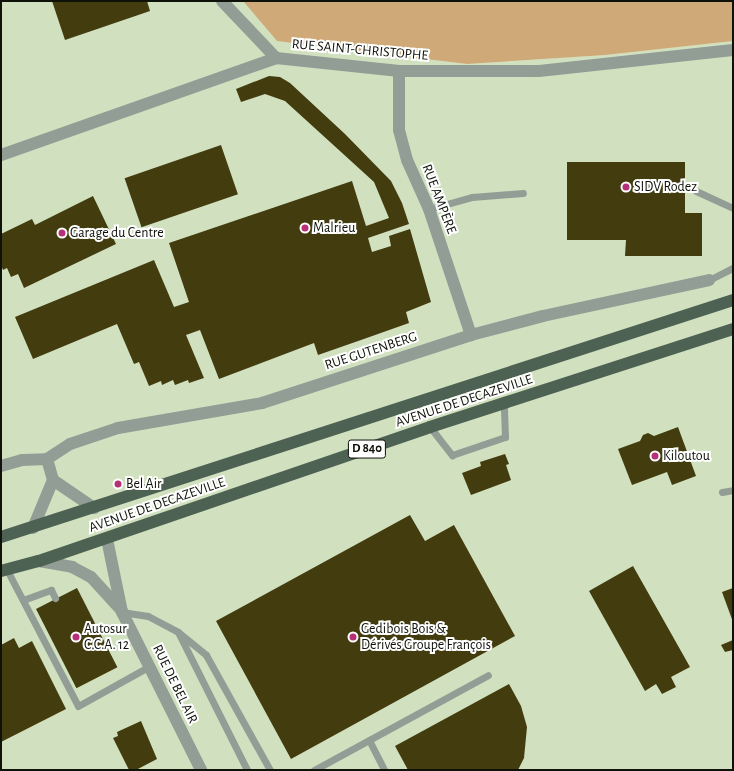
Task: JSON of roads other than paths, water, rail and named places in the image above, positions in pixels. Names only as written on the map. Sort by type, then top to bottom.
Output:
[{"type":"main road","name":"AVENUE DE DECAZEVILLE","points":[[1,537],[33,528],[733,300]]},
{"type":"main road","name":"AVENUE DE DECAZEVILLE","points":[[4,571],[106,539],[430,428],[733,329]]},
{"type":"street","points":[[222,1],[276,58]]},
{"type":"street","name":"RUE SAINT-CHRISTOPHE","points":[[1,155],[276,58],[399,71],[539,71],[733,50]]},
{"type":"street","name":"RUE AMPÈRE","points":[[399,71],[399,130],[407,160],[429,209],[471,335]]},
{"type":"street","name":"RUE GUTENBERG","points":[[47,459],[70,444],[118,428],[262,402],[471,335],[543,316],[709,280]]},
{"type":"street","points":[[1,466],[22,460],[47,459],[53,480],[33,528]]},
{"type":"street","points":[[53,480],[94,508]]},
{"type":"street","name":"RUE DE BEL AIR","points":[[106,539],[122,612]]},
{"type":"street","name":"RUE DE BEL AIR","points":[[39,561],[72,567],[91,577],[122,612],[201,770]]},
{"type":"lane","points":[[696,191],[733,208]]},
{"type":"lane","points":[[429,209],[472,197],[523,193]]},
{"type":"lane","points":[[709,280],[733,268]]},
{"type":"lane","points":[[430,428],[452,455],[505,437],[504,404]]},
{"type":"lane","points":[[722,492],[733,490]]},
{"type":"lane","points":[[4,571],[23,600],[78,706],[150,666]]},
{"type":"lane","points":[[23,600],[51,590],[55,598]]},
{"type":"lane","points":[[122,612],[148,616],[178,632],[206,655],[270,770]]},
{"type":"lane","points":[[178,632],[247,770]]},
{"type":"lane","points":[[314,770],[488,675]]},
{"type":"lane","points":[[368,740],[384,770]]},
{"type":"place","name":"SIDV Rodez","points":[[626,187]]},
{"type":"place","name":"Malrieu","points":[[305,228]]},
{"type":"place","name":"Garage du Centre","points":[[62,233]]},
{"type":"place","name":"Kiloutou","points":[[655,456]]},
{"type":"place","name":"Bel Air","points":[[118,484]]},
{"type":"place","name":"Autosur C.C.A. 12","points":[[76,637]]},
{"type":"place","name":"Gedibois Bois & Dérivés Groupe François","points":[[353,637]]}]
